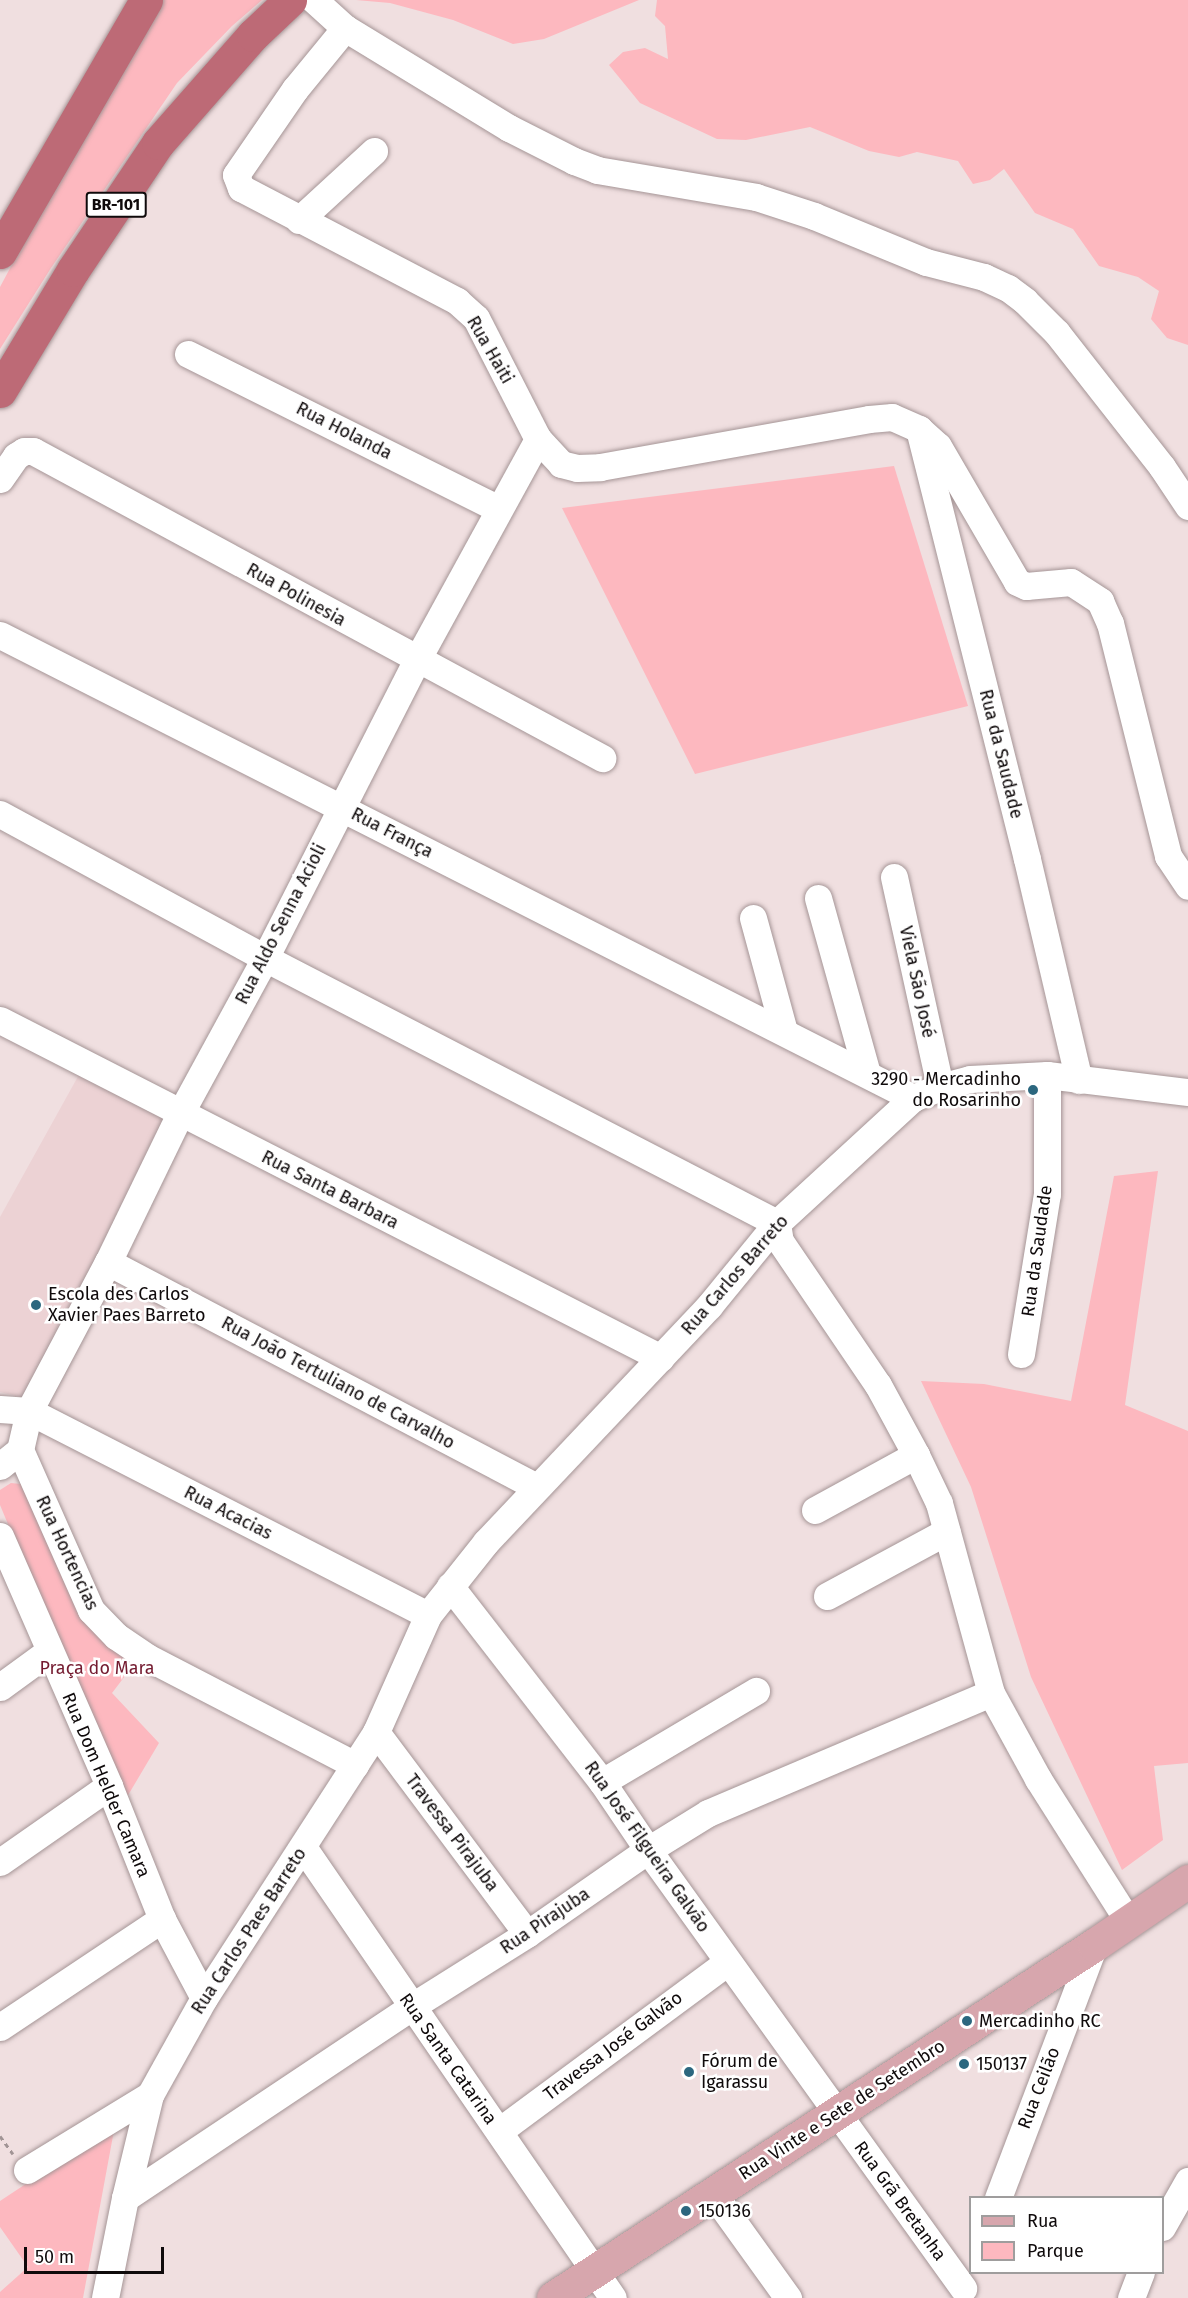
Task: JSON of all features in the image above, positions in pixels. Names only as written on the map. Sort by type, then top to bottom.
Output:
[{"type":"highway","points":[[2,250],[146,0]]},
{"type":"highway","name":"BR-101","points":[[0,391],[73,270],[158,143],[253,35],[290,0]]},
{"type":"main road","name":"Rua Vinte e Sete de Setembro","points":[[554,2298],[714,2195],[1188,1881]]},
{"type":"street","points":[[314,0],[345,28],[509,128],[574,161],[597,170],[756,197],[814,216],[926,262],[984,277],[1008,288],[1025,301],[1057,333],[1162,467],[1188,506]]},
{"type":"street","name":"Rua Haiti","points":[[345,28],[295,89],[236,175],[241,188],[457,301],[476,318],[537,440],[561,464],[577,468],[600,467],[869,419],[892,417],[919,429]]},
{"type":"street","points":[[299,220],[374,151]]},
{"type":"street","name":"Rua Holanda","points":[[188,354],[499,509]]},
{"type":"street","points":[[919,429],[938,446],[1009,573],[1017,582],[1026,586],[1071,582],[1088,590],[1100,601],[1110,623],[1168,856],[1188,886]]},
{"type":"street","name":"Rua da Saudade","points":[[919,429],[1030,869],[1079,1080]]},
{"type":"street","name":"Rua Aldo Senna Acioli","points":[[29,1411],[108,1262],[180,1114],[265,958],[417,660],[537,440]]},
{"type":"street","name":"Rua Polinesia","points":[[0,479],[16,456],[24,451],[33,451],[602,758]]},
{"type":"street","name":"Rua França","points":[[0,635],[913,1098]]},
{"type":"street","points":[[0,814],[265,958],[777,1223],[780,1241],[878,1385],[916,1455],[939,1503],[992,1694],[1038,1779],[1128,1921]]},
{"type":"street","name":"Viela São José","points":[[894,877],[940,1086]]},
{"type":"street","points":[[818,898],[867,1073]]},
{"type":"street","points":[[753,918],[784,1031]]},
{"type":"street","name":"Rua Santa Barbara","points":[[0,1020],[661,1358]]},
{"type":"street","name":"Rua da Saudade","points":[[1021,1354],[1047,1194],[1047,1075]]},
{"type":"street","name":"Rua Carlos Barreto","points":[[450,1586],[486,1542],[709,1306],[777,1223],[913,1098],[940,1086],[970,1079],[1047,1075],[1188,1092]]},
{"type":"street","name":"Rua João Tertuliano de Carvalho","points":[[108,1262],[537,1487]]},
{"type":"street","points":[[0,1408],[29,1411]]},
{"type":"street","name":"Rua Hortencias","points":[[29,1411],[10,1458],[91,1610],[116,1636],[147,1657],[355,1765]]},
{"type":"street","name":"Rua Acacias","points":[[29,1411],[428,1615]]},
{"type":"street","points":[[815,1510],[916,1455]]},
{"type":"street","points":[[827,1596],[947,1532]]},
{"type":"street","name":"Rua Dom Helder Camara","points":[[0,1536],[48,1652],[109,1786],[162,1919],[204,1998]]},
{"type":"street","name":"Rua Carlos Paes Barreto","points":[[105,2298],[125,2198],[150,2095],[204,1998],[376,1732],[428,1615],[450,1586]]},
{"type":"street","name":"Rua José Filgueira Galvão","points":[[450,1586],[602,1782],[836,2114]]},
{"type":"street","points":[[0,1687],[48,1652]]},
{"type":"street","points":[[602,1782],[756,1691]]},
{"type":"street","name":"Rua Pirajuba","points":[[125,2198],[411,2007],[527,1935],[648,1850],[708,1813],[992,1694]]},
{"type":"street","name":"Travessa Pirajuba","points":[[376,1732],[527,1935]]},
{"type":"street","points":[[0,1862],[109,1786]]},
{"type":"street","name":"Rua Santa Catarina","points":[[303,1847],[613,2298]]},
{"type":"street","points":[[0,2027],[162,1919]]},
{"type":"street","name":"Rua Ceilão","points":[[999,2196],[1094,1945]]},
{"type":"street","name":"Travessa José Galvão","points":[[499,2131],[727,1962]]},
{"type":"street","points":[[27,2170],[150,2095]]},
{"type":"street","name":"Rua Grã Bretanha","points":[[836,2114],[964,2285]]},
{"type":"street","points":[[1164,2223],[1188,2181]]},
{"type":"street","points":[[714,2195],[788,2298]]},
{"type":"street","points":[[1131,2298],[1140,2274]]},
{"type":"shaded area","name":"Escola des Carlos Xavier Paes Barreto","points":[[81,1071],[171,1113],[25,1398],[0,1392],[0,1217]]},
{"type":"green space","points":[[154,0],[262,0],[232,26],[177,83],[51,268],[0,349],[0,287]]},
{"type":"green space","points":[[356,0],[639,0],[544,39],[513,44],[453,20],[390,3]]},
{"type":"green space","points":[[657,0],[1188,0],[1188,345],[1167,338],[1151,319],[1159,291],[1138,277],[1099,266],[1073,229],[1035,213],[1004,169],[990,180],[973,184],[958,161],[917,152],[899,157],[869,151],[810,127],[746,140],[717,139],[640,103],[609,65],[623,52],[645,48],[668,59],[665,26],[655,16]]},
{"type":"green space","points":[[894,466],[968,706],[695,774],[562,508]]},
{"type":"green space","points":[[1158,1171],[1125,1405],[1188,1431],[1188,1763],[1154,1766],[1163,1840],[1122,1870],[1031,1677],[971,1487],[921,1381],[984,1384],[1071,1401],[1114,1176]]},
{"type":"green space","name":"Praça do Mara","points":[[11,1483],[21,1484],[78,1614],[135,1663],[112,1693],[159,1743],[124,1802],[0,1505],[0,1490]]},
{"type":"green space","points":[[115,2125],[83,2298],[0,2298],[0,2292],[28,2267],[0,2227],[0,2201]]},
{"type":"place","name":"3290 - Mercadinho do Rosarinho","points":[[1033,1090]]},
{"type":"place","name":"Escola des Carlos Xavier Paes Barreto","points":[[36,1305]]},
{"type":"place","name":"Mercadinho RC","points":[[967,2021]]},
{"type":"place","name":"150137","points":[[964,2064]]},
{"type":"place","name":"Fórum de Igarassu","points":[[689,2072]]},
{"type":"place","name":"150136","points":[[686,2211]]}]
